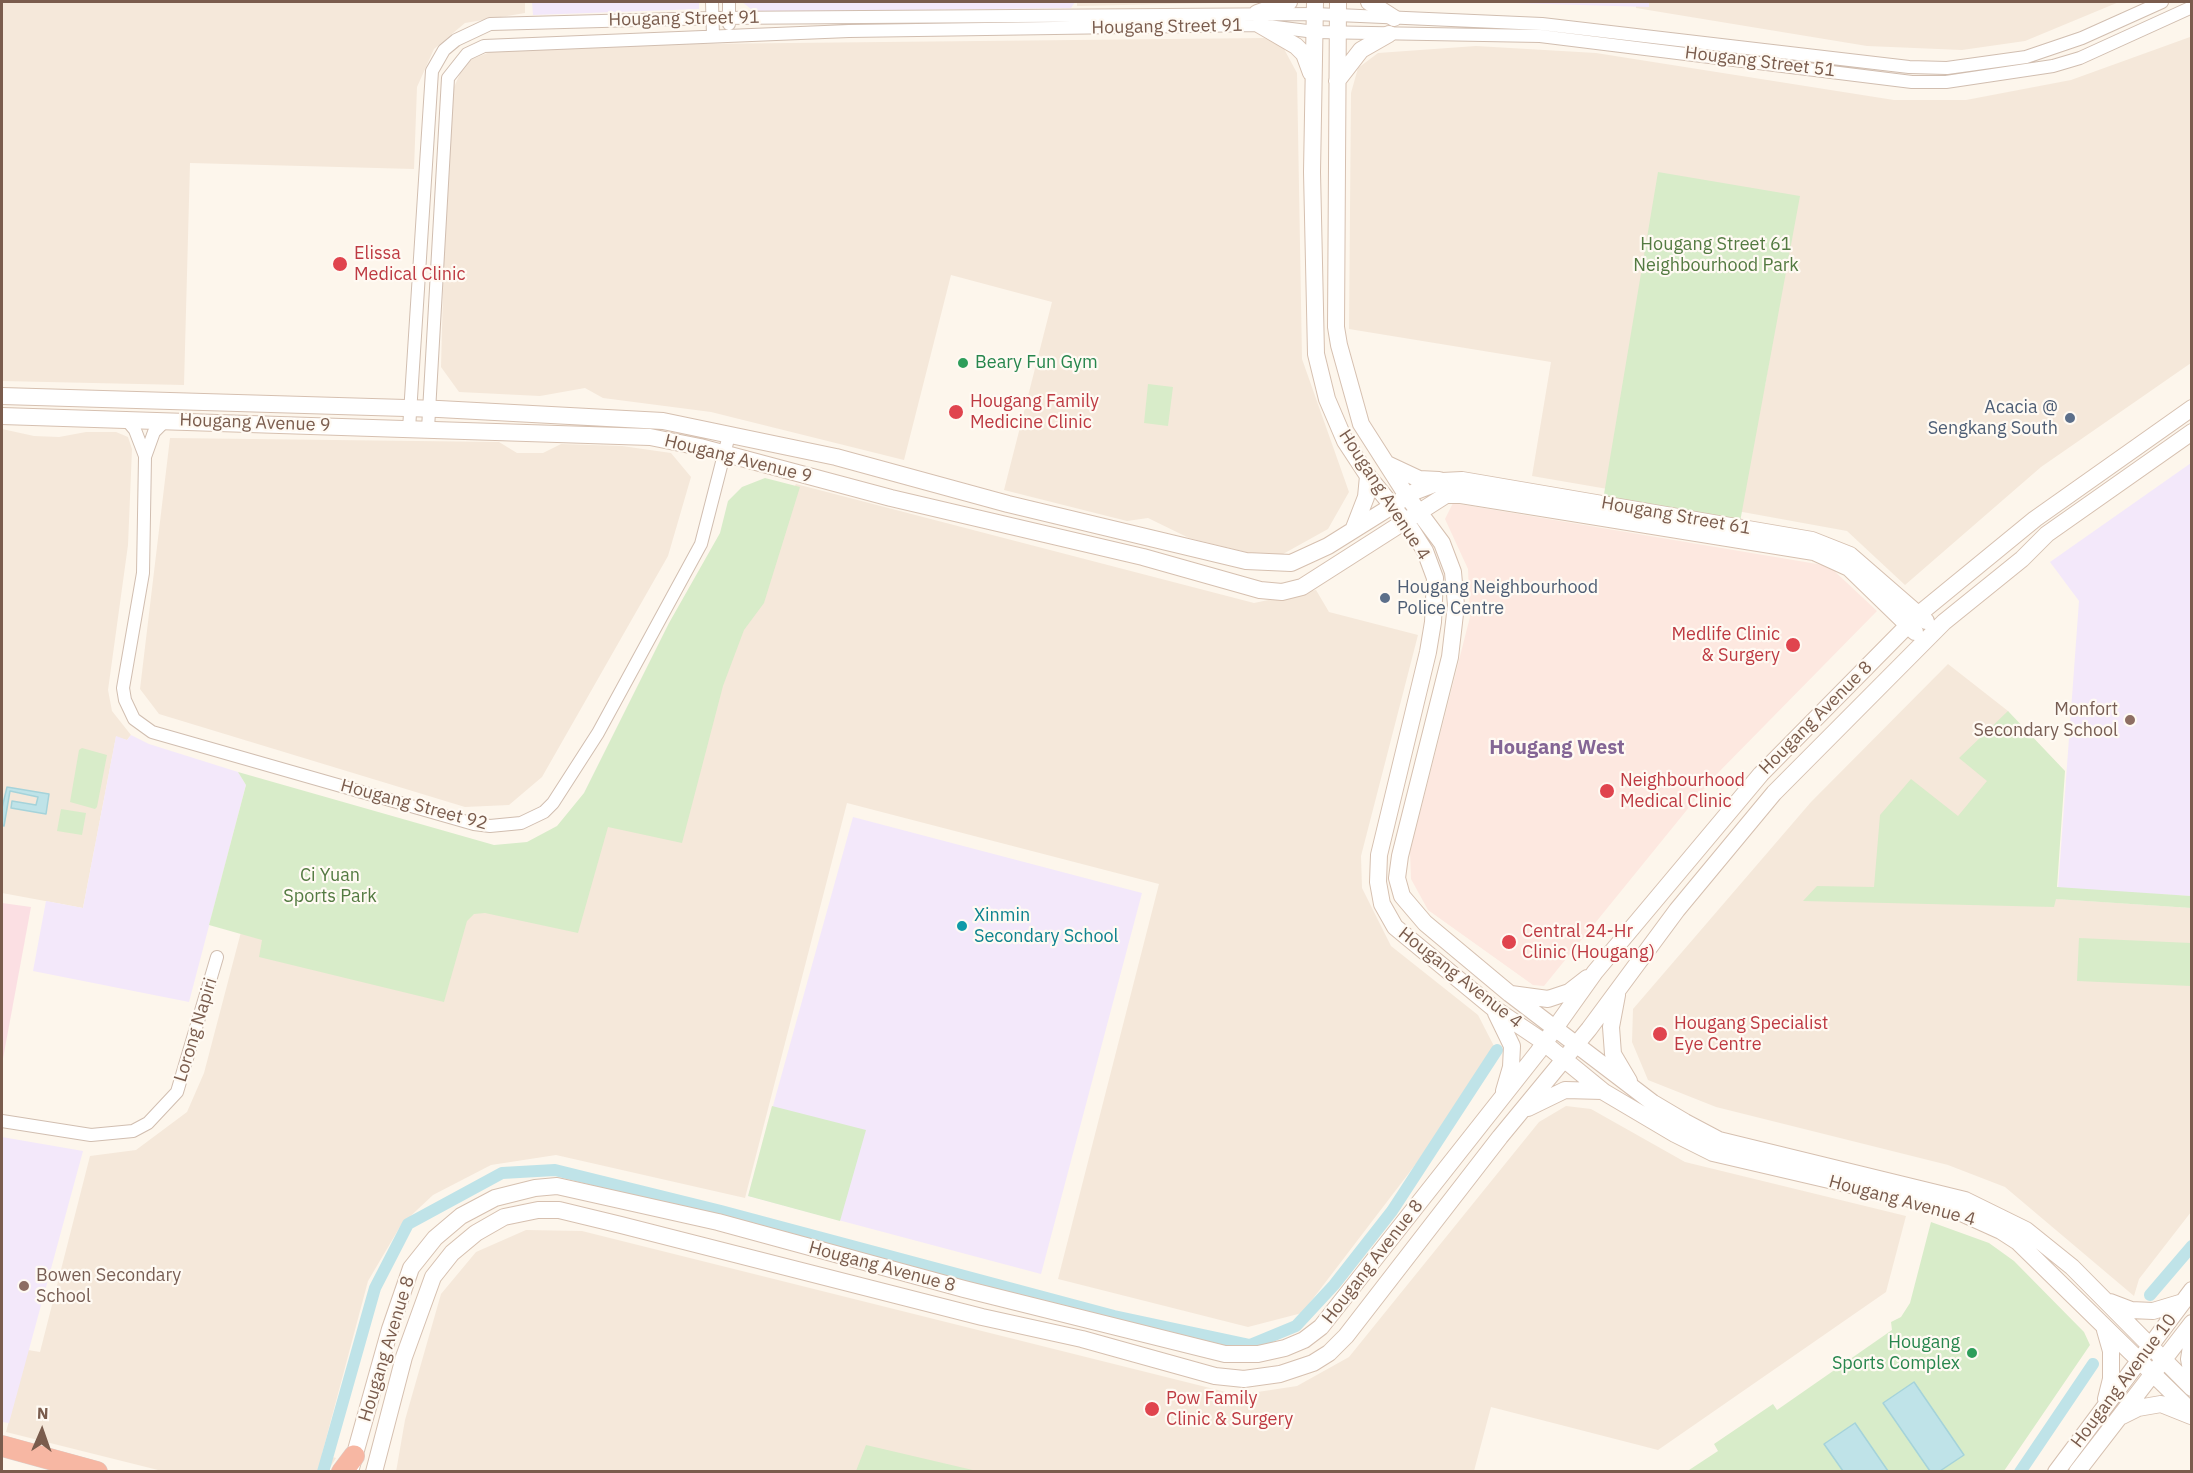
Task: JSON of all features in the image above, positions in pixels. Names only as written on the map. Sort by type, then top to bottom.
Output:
[{"type":"highway","points":[[2,1446],[97,1472]]},
{"type":"street","points":[[712,2],[713,36]]},
{"type":"street","points":[[729,2],[729,35]]},
{"type":"street","points":[[1289,2],[1259,19],[1304,54],[1314,80]]},
{"type":"street","points":[[1337,81],[1361,50],[1392,26],[1369,2]]},
{"type":"street","name":"Hougang Street 51","points":[[1315,32],[1337,33],[1392,26],[1542,24],[1909,67],[1947,68],[2026,57],[2082,38],[2162,2]]},
{"type":"street","name":"Hougang Street 51","points":[[1315,8],[1338,8],[1392,26],[1480,34],[1593,40],[1912,81],[1946,82],[2053,66],[2080,58],[2192,7]]},
{"type":"street","name":"Hougang Street 91","points":[[428,429],[448,78],[467,54],[484,46],[627,39],[1259,19],[1315,8]]},
{"type":"street","name":"Hougang Avenue 4","points":[[1315,8],[1312,176],[1316,354],[1327,399],[1345,441],[1368,476],[1404,520],[1420,544],[1435,578],[1433,621],[1379,855],[1378,882],[1382,904],[1395,927],[1492,1007],[1545,1043],[1604,1092],[1675,1134],[1713,1152],[1965,1200],[1989,1209],[2050,1247],[2192,1388]]},
{"type":"street","name":"Hougang Avenue 4","points":[[1338,8],[1336,327],[1350,390],[1361,424],[1407,496],[1437,535],[1453,572],[1456,605],[1454,639],[1400,856],[1397,878],[1402,896],[1411,910],[1510,994],[1653,1103],[1719,1140],[1959,1212],[2001,1231],[2018,1242],[2192,1414]]},
{"type":"street","name":"Hougang Street 91","points":[[409,429],[429,93],[436,61],[456,40],[490,24],[713,18],[1259,19],[1315,32]]},
{"type":"street","points":[[627,20],[627,39]]},
{"type":"street","name":"Hougang Avenue 9","points":[[2,396],[430,408],[634,418],[696,426],[836,457],[1008,504],[1246,561],[1291,562],[1329,546],[1391,505]]},
{"type":"street","name":"Hougang Avenue 8","points":[[348,1466],[411,1268],[435,1238],[461,1216],[495,1198],[534,1188],[557,1186],[718,1222],[964,1289],[1225,1354],[1258,1354],[1285,1348],[1321,1327],[1545,1043],[1595,972],[1761,774],[1913,620],[2035,519],[2192,408]]},
{"type":"street","name":"Hougang Avenue 9","points":[[2,416],[125,418],[650,437],[700,447],[724,456],[891,498],[1143,557],[1260,590],[1282,592],[1302,587],[1404,520]]},
{"type":"street","name":"Hougang Street 92","points":[[125,418],[135,430],[146,457]]},
{"type":"street","name":"Hougang Street 92","points":[[166,420],[154,432],[146,457],[143,573],[123,688],[125,700],[134,719],[152,732],[212,750],[474,824],[498,826],[532,819],[553,803],[598,733],[701,544],[729,435]]},
{"type":"street","name":"Hougang Avenue 8","points":[[374,1472],[404,1357],[433,1277],[452,1253],[476,1233],[504,1217],[538,1210],[559,1210],[959,1311],[1082,1339],[1215,1376],[1244,1379],[1291,1370],[1329,1353],[1346,1335],[1576,1044],[1677,910],[1774,793],[1930,635],[2022,559],[2047,534],[2192,432]]},
{"type":"street","points":[[1386,464],[1444,488]]},
{"type":"street","points":[[1354,528],[1366,496],[1368,476]]},
{"type":"street","name":"Hougang Street 61","points":[[1391,505],[1407,496],[1473,482],[1812,540],[1850,555],[1930,635]]},
{"type":"street","points":[[1404,520],[1419,511],[1444,488]]},
{"type":"street","points":[[1437,535],[1437,520],[1444,488]]},
{"type":"street","points":[[1377,538],[1407,537],[1420,544]]},
{"type":"street","name":"Lorong Napiri","points":[[2,1120],[91,1135],[110,1135],[133,1131],[148,1123],[162,1111],[177,1092],[217,957]]},
{"type":"street","points":[[1510,994],[1548,999],[1569,992],[1595,972]]},
{"type":"street","points":[[1618,988],[1611,1028],[1613,1054],[1632,1087]]},
{"type":"street","points":[[1492,1007],[1506,1030],[1512,1046],[1511,1067],[1503,1096]]},
{"type":"street","points":[[1522,1111],[1565,1090],[1604,1092]]},
{"type":"street","points":[[795,1269],[800,1244]]},
{"type":"street","points":[[959,1311],[964,1289]]},
{"type":"street","points":[[2104,1299],[2132,1310],[2153,1311],[2187,1296]]},
{"type":"street","name":"Hougang Avenue 10","points":[[2056,1472],[2187,1296]]},
{"type":"street","name":"Hougang Avenue 10","points":[[2077,1472],[2192,1323]]},
{"type":"street","points":[[2104,1327],[2111,1351],[2112,1367],[2105,1406]]},
{"type":"street","points":[[2192,1340],[2189,1359],[2192,1375]]},
{"type":"street","points":[[2120,1417],[2146,1406],[2161,1404],[2192,1414]]},
{"type":"shaded area","points":[[2,2],[525,2],[525,13],[465,23],[434,49],[417,87],[414,169],[190,163],[184,385],[2,381]]},
{"type":"shaded area","points":[[532,2],[699,2],[699,9],[533,15]]},
{"type":"shaded area","points":[[742,2],[1075,2],[1071,8],[755,12]]},
{"type":"shaded area","points":[[1077,2],[1260,2],[1077,6]]},
{"type":"shaded area","points":[[1479,2],[1649,2],[1649,7]]},
{"type":"shaded area","points":[[1636,2],[2119,2],[2025,41],[1962,50],[1867,46],[1636,8]]},
{"type":"shaded area","points":[[2190,37],[2191,363],[2041,467],[1905,585],[1847,531],[1726,509],[1765,385],[1795,209],[1625,492],[1532,476],[1551,362],[1349,329],[1351,93],[1358,68],[1378,53],[1476,46],[1596,53],[1894,100],[1966,100],[2071,80]]},
{"type":"shaded area","points":[[1264,38],[1283,47],[1297,73],[1302,359],[1349,492],[1328,529],[1283,554],[1258,555],[1189,538],[1148,518],[1127,521],[1004,490],[1052,302],[951,275],[904,460],[711,412],[603,398],[585,388],[540,396],[459,392],[441,367],[448,101],[465,62],[505,46]]},
{"type":"shaded area","points":[[2,429],[34,436],[59,437],[86,432],[116,432],[128,437],[132,449],[128,545],[108,690],[112,711],[131,735],[127,740],[116,737],[83,908],[2,893]]},
{"type":"shaded area","points":[[170,438],[499,442],[517,453],[543,453],[561,444],[622,446],[671,453],[691,477],[668,556],[542,777],[509,805],[465,807],[159,714],[140,689]]},
{"type":"shaded area","name":"Monfort Secondary School","points":[[2191,463],[2191,896],[2058,889],[2079,601],[2050,562]]},
{"type":"shaded area","points":[[796,484],[1254,603],[1316,590],[1329,612],[1418,635],[1361,856],[1362,888],[1391,946],[1478,1015],[1496,1050],[1496,1059],[1302,1313],[1248,1327],[1058,1279],[1159,884],[847,803],[745,1198],[556,1155],[491,1165],[433,1195],[401,1225],[368,1281],[322,1454],[336,1458],[328,1471],[162,1471],[6,1432],[28,1350],[40,1352],[90,1156],[136,1150],[187,1112],[204,1073],[241,932],[447,897],[569,872]]},
{"type":"shaded area","points":[[1453,503],[1829,566],[1877,611],[1712,779],[1544,986],[1533,985],[1428,910],[1411,879],[1410,852],[1470,617],[1468,569],[1445,519]]},
{"type":"shaded area","points":[[1948,664],[2008,711],[2055,776],[2044,898],[2191,908],[2191,1212],[2139,1279],[2134,1296],[2005,1187],[1948,1165],[1716,1107],[1648,1080],[1632,1042],[1633,1009],[1811,802]]},
{"type":"shaded area","points":[[131,735],[149,744],[238,772],[246,785],[189,1002],[33,971],[46,901],[83,908],[116,736],[127,740]]},
{"type":"shaded area","points":[[853,817],[1142,893],[1041,1274],[748,1196]]},
{"type":"shaded area","points":[[2,903],[31,907],[2,1064]]},
{"type":"shaded area","points":[[1566,1106],[1591,1109],[1685,1162],[1906,1216],[1886,1292],[1658,1450],[1491,1407],[1474,1471],[396,1472],[405,1420],[441,1294],[476,1252],[526,1230],[582,1231],[1238,1395],[1297,1386],[1349,1357],[1539,1122]]},
{"type":"shaded area","name":"Bowen Secondary School","points":[[2,1137],[83,1151],[9,1423],[2,1422]]},
{"type":"green space","name":"Hougang Street 61 Neighbourhood Park","points":[[1658,172],[1800,196],[1740,522],[1603,500]]},
{"type":"green space","points":[[1148,384],[1173,387],[1168,426],[1144,423]]},
{"type":"green space","name":"Ci Yuan Sports Park","points":[[765,478],[800,487],[764,603],[744,630],[723,686],[682,843],[608,827],[578,933],[485,913],[474,914],[467,921],[444,1002],[259,957],[262,940],[209,925],[246,785],[238,772],[494,845],[527,842],[557,826],[584,793],[669,623],[720,533],[728,501],[742,487]]},
{"type":"green space","points":[[2008,711],[2065,771],[2057,887],[2191,896],[2191,908],[2056,899],[2054,907],[1803,901],[1817,886],[1874,887],[1880,815],[1911,779],[1958,816],[1987,781],[1959,758]]},
{"type":"green space","points":[[82,748],[107,755],[95,809],[70,802],[79,750]]},
{"type":"green space","points":[[61,809],[86,813],[82,835],[57,831]]},
{"type":"green space","points":[[2079,938],[2191,943],[2191,986],[2077,981]]},
{"type":"green space","points":[[772,1106],[866,1130],[840,1221],[748,1196]]},
{"type":"green space","name":"Hougang Sports Complex","points":[[1931,1222],[1989,1243],[2014,1261],[2084,1332],[2090,1345],[2004,1471],[1686,1472],[1718,1451],[1714,1444],[1773,1404],[1777,1410],[1892,1330],[1891,1322],[1901,1317],[1910,1303]]},
{"type":"green space","points":[[866,1445],[977,1471],[856,1471]]},
{"type":"water","points":[[7,787],[49,794],[46,814],[11,808],[12,801],[36,805],[38,797],[10,791],[4,826],[2,825],[2,808]]},
{"type":"water","points":[[1914,1382],[1964,1455],[1940,1471],[1930,1471],[1883,1403]]},
{"type":"water","points":[[1855,1423],[1888,1471],[1843,1471],[1824,1444]]},
{"type":"waterway","points":[[323,1472],[375,1288],[408,1224],[502,1173],[555,1170],[721,1211],[1114,1316],[1250,1345],[1296,1326],[1334,1285],[1392,1211],[1497,1050]]},
{"type":"waterway","points":[[2150,1295],[2192,1246]]},
{"type":"waterway","points":[[2020,1472],[2093,1364]]},
{"type":"place","name":"Elissa Medical Clinic","points":[[340,264]]},
{"type":"place","name":"Beary Fun Gym","points":[[963,363]]},
{"type":"place","name":"Hougang Family Medicine Clinic","points":[[956,412]]},
{"type":"place","name":"Acacia @ Sengkang South","points":[[2070,418]]},
{"type":"place","name":"Hougang Neighbourhood Police Centre","points":[[1385,598]]},
{"type":"place","name":"Medlife Clinic & Surgery","points":[[1793,645]]},
{"type":"place","name":"Monfort Secondary School","points":[[2130,720]]},
{"type":"place","name":"Neighbourhood Medical Clinic","points":[[1607,791]]},
{"type":"place","name":"Xinmin Secondary School","points":[[962,926]]},
{"type":"place","name":"Central 24-Hr Clinic (Hougang)","points":[[1509,942]]},
{"type":"place","name":"Hougang Specialist Eye Centre","points":[[1660,1034]]},
{"type":"place","name":"Bowen Secondary School","points":[[24,1286]]},
{"type":"place","name":"Hougang Sports Complex","points":[[1972,1353]]},
{"type":"place","name":"Pow Family Clinic & Surgery","points":[[1152,1409]]},
{"type":"district","name":"Hougang West","points":[[1557,748]]}]
